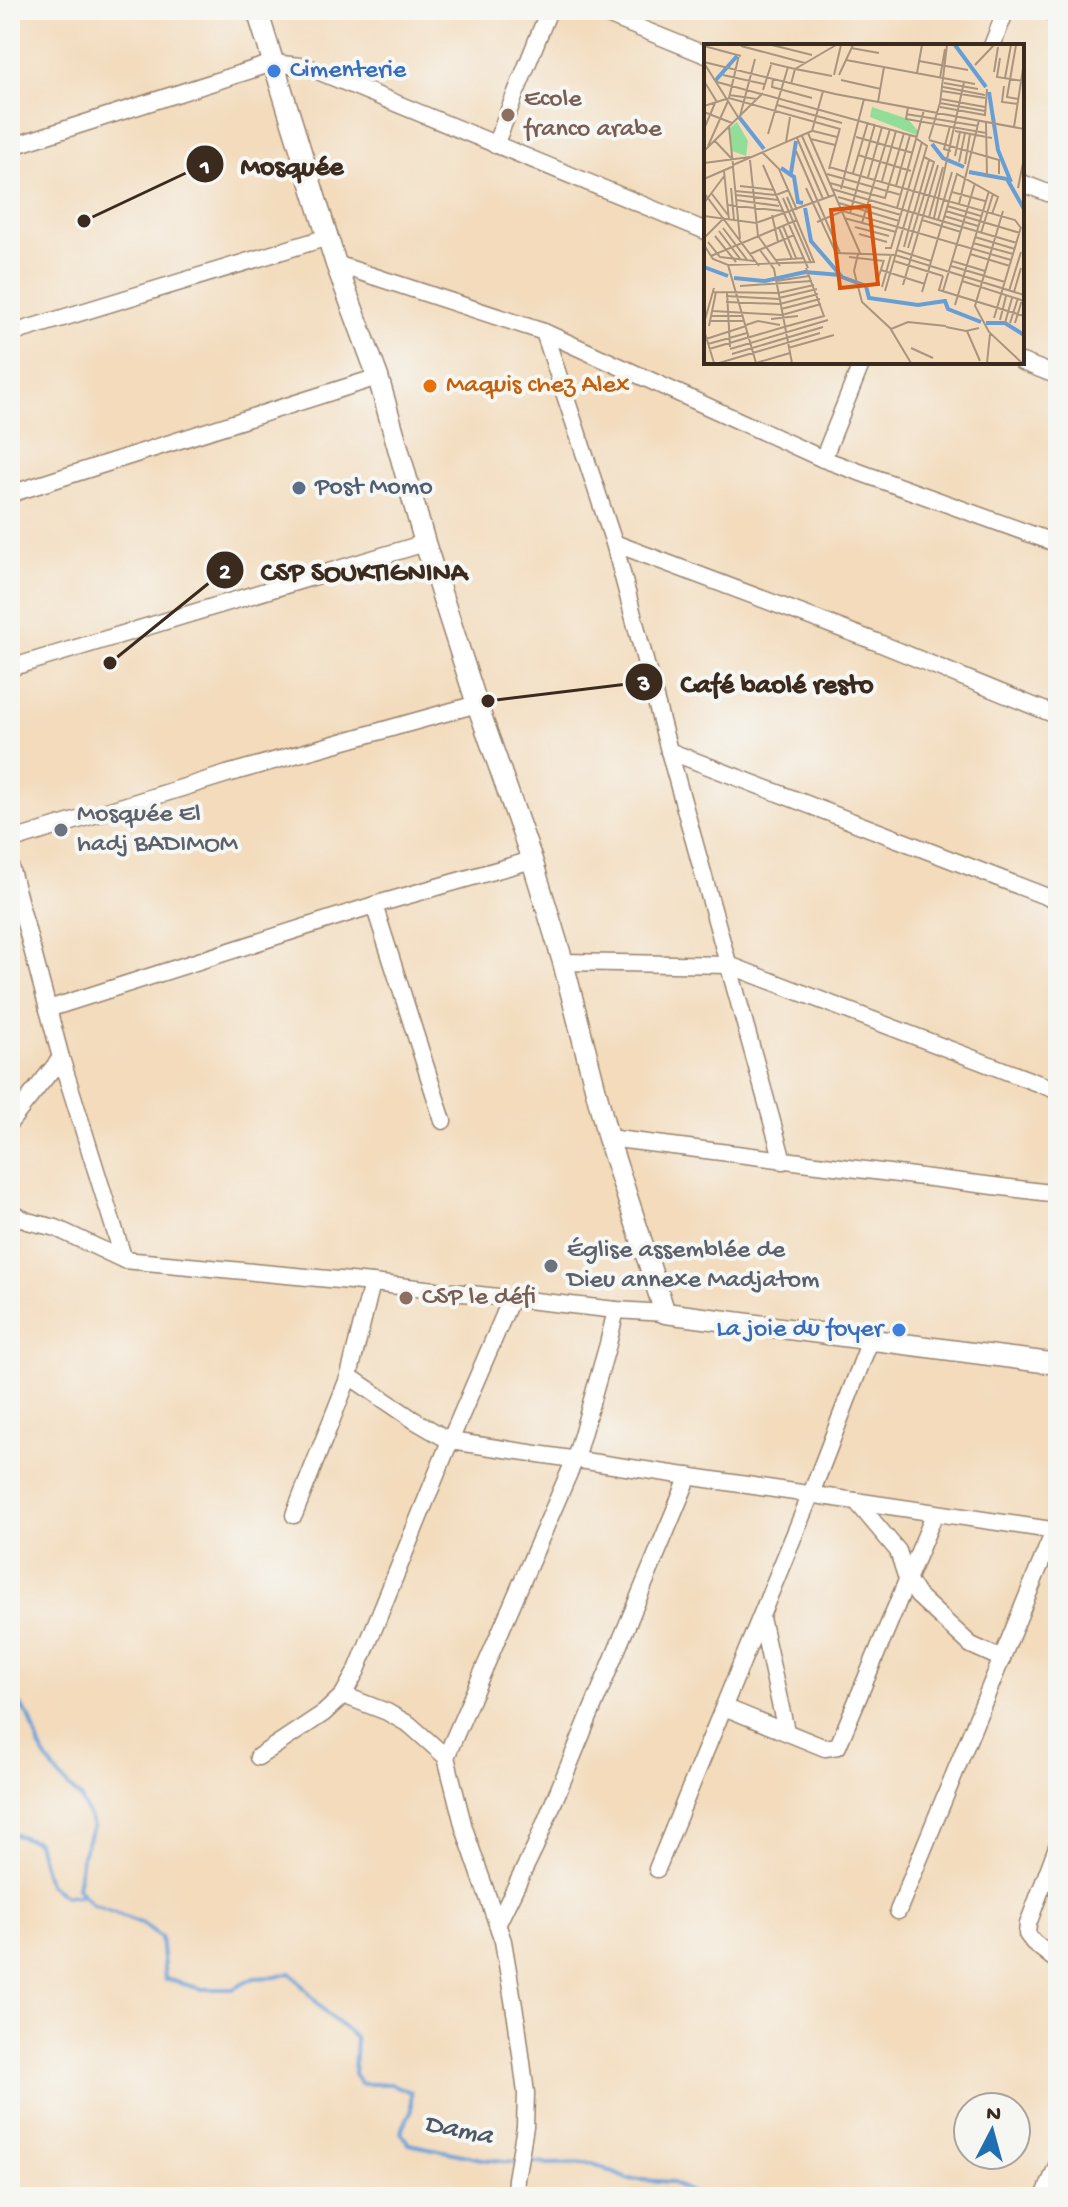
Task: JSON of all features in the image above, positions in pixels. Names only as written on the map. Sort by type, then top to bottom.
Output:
[{"type":"street","points":[[257,10],[336,264],[378,377],[425,543],[477,704],[532,860],[563,962],[608,1138],[665,1313]]},
{"type":"street","points":[[495,145],[549,10]]},
{"type":"street","points":[[595,10],[704,54]]},
{"type":"street","points":[[993,44],[1006,10]]},
{"type":"street","points":[[1045,10],[1058,15]]},
{"type":"street","points":[[10,147],[273,63],[308,67],[704,230]]},
{"type":"street","points":[[1024,184],[1058,197]]},
{"type":"street","points":[[10,334],[328,237]]},
{"type":"street","points":[[336,264],[544,332],[823,459],[1058,544]]},
{"type":"street","points":[[544,332],[614,543],[783,1161]]},
{"type":"street","points":[[1024,363],[1058,376]]},
{"type":"street","points":[[823,459],[861,364]]},
{"type":"street","points":[[10,494],[378,377]]},
{"type":"street","points":[[10,668],[425,543]]},
{"type":"street","points":[[614,543],[874,641],[1058,716]]},
{"type":"street","points":[[10,841],[227,774],[477,704]]},
{"type":"street","points":[[669,751],[1058,901]]},
{"type":"street","points":[[48,1009],[374,905],[532,860]]},
{"type":"street","points":[[10,866],[61,1058],[124,1260]]},
{"type":"street","points":[[374,905],[443,1121]]},
{"type":"street","points":[[563,962],[729,965],[1058,1091]]},
{"type":"street","points":[[10,1122],[61,1058]]},
{"type":"street","points":[[608,1138],[1058,1194]]},
{"type":"street","points":[[10,1212],[27,1221],[56,1228],[124,1260],[665,1313],[1058,1364]]},
{"type":"street","points":[[294,1515],[349,1376],[372,1283]]},
{"type":"street","points":[[258,1757],[324,1713],[343,1695],[357,1670],[511,1299]]},
{"type":"street","points":[[446,1757],[575,1459],[616,1310]]},
{"type":"street","points":[[657,1869],[811,1494],[871,1338]]},
{"type":"street","points":[[349,1376],[450,1441],[1056,1531],[898,1911]]},
{"type":"street","points":[[498,1923],[541,1834],[689,1476]]},
{"type":"street","points":[[856,1501],[898,1551],[907,1579],[918,1596],[971,1645],[1002,1659]]},
{"type":"street","points":[[724,1707],[825,1748],[838,1746],[935,1513]]},
{"type":"street","points":[[761,1618],[786,1731]]},
{"type":"street","points":[[343,1695],[387,1712],[410,1725],[446,1757],[464,1828],[498,1923],[515,2012],[526,2093],[525,2127],[515,2197]]},
{"type":"street","points":[[1058,1844],[1027,1934],[1058,1962]]},
{"type":"street","points":[[1044,2197],[1058,2163]]},
{"type":"waterway","name":"Dama","points":[[10,1696],[16,1699],[30,1718],[40,1748],[59,1777],[81,1799],[93,1826],[82,1856],[77,1888],[92,1904],[141,1923],[161,1937],[165,1979],[202,1989],[233,1989],[254,1978],[291,1973],[326,2013],[356,2038],[354,2074],[361,2084],[391,2084],[411,2092],[411,2111],[401,2132],[409,2144],[482,2159],[515,2162]]},
{"type":"waterway","points":[[10,1833],[37,1842],[48,1884],[65,1896],[83,1895]]},
{"type":"waterway","name":"Dama","points":[[524,2162],[592,2163],[627,2179],[671,2182],[701,2197]]},
{"type":"place","name":"Cimenterie","points":[[274,71]]},
{"type":"place","name":"Ecole franco arabe","points":[[508,115]]},
{"type":"place","name":"Mosquée","points":[[84,221]]},
{"type":"place","name":"Maquis chez Alex","points":[[430,386]]},
{"type":"place","name":"Post Momo","points":[[299,488]]},
{"type":"place","name":"CSP SOUKTIGNINA","points":[[110,663]]},
{"type":"place","name":"Café baolé resto","points":[[488,701]]},
{"type":"place","name":"Mosquée El hadj BADIMOM","points":[[61,830]]},
{"type":"place","name":"Église assemblée de Dieu annexe Madjatom","points":[[551,1266]]},
{"type":"place","name":"CSP le défi","points":[[406,1298]]},
{"type":"place","name":"La joie du foyer","points":[[899,1330]]}]
